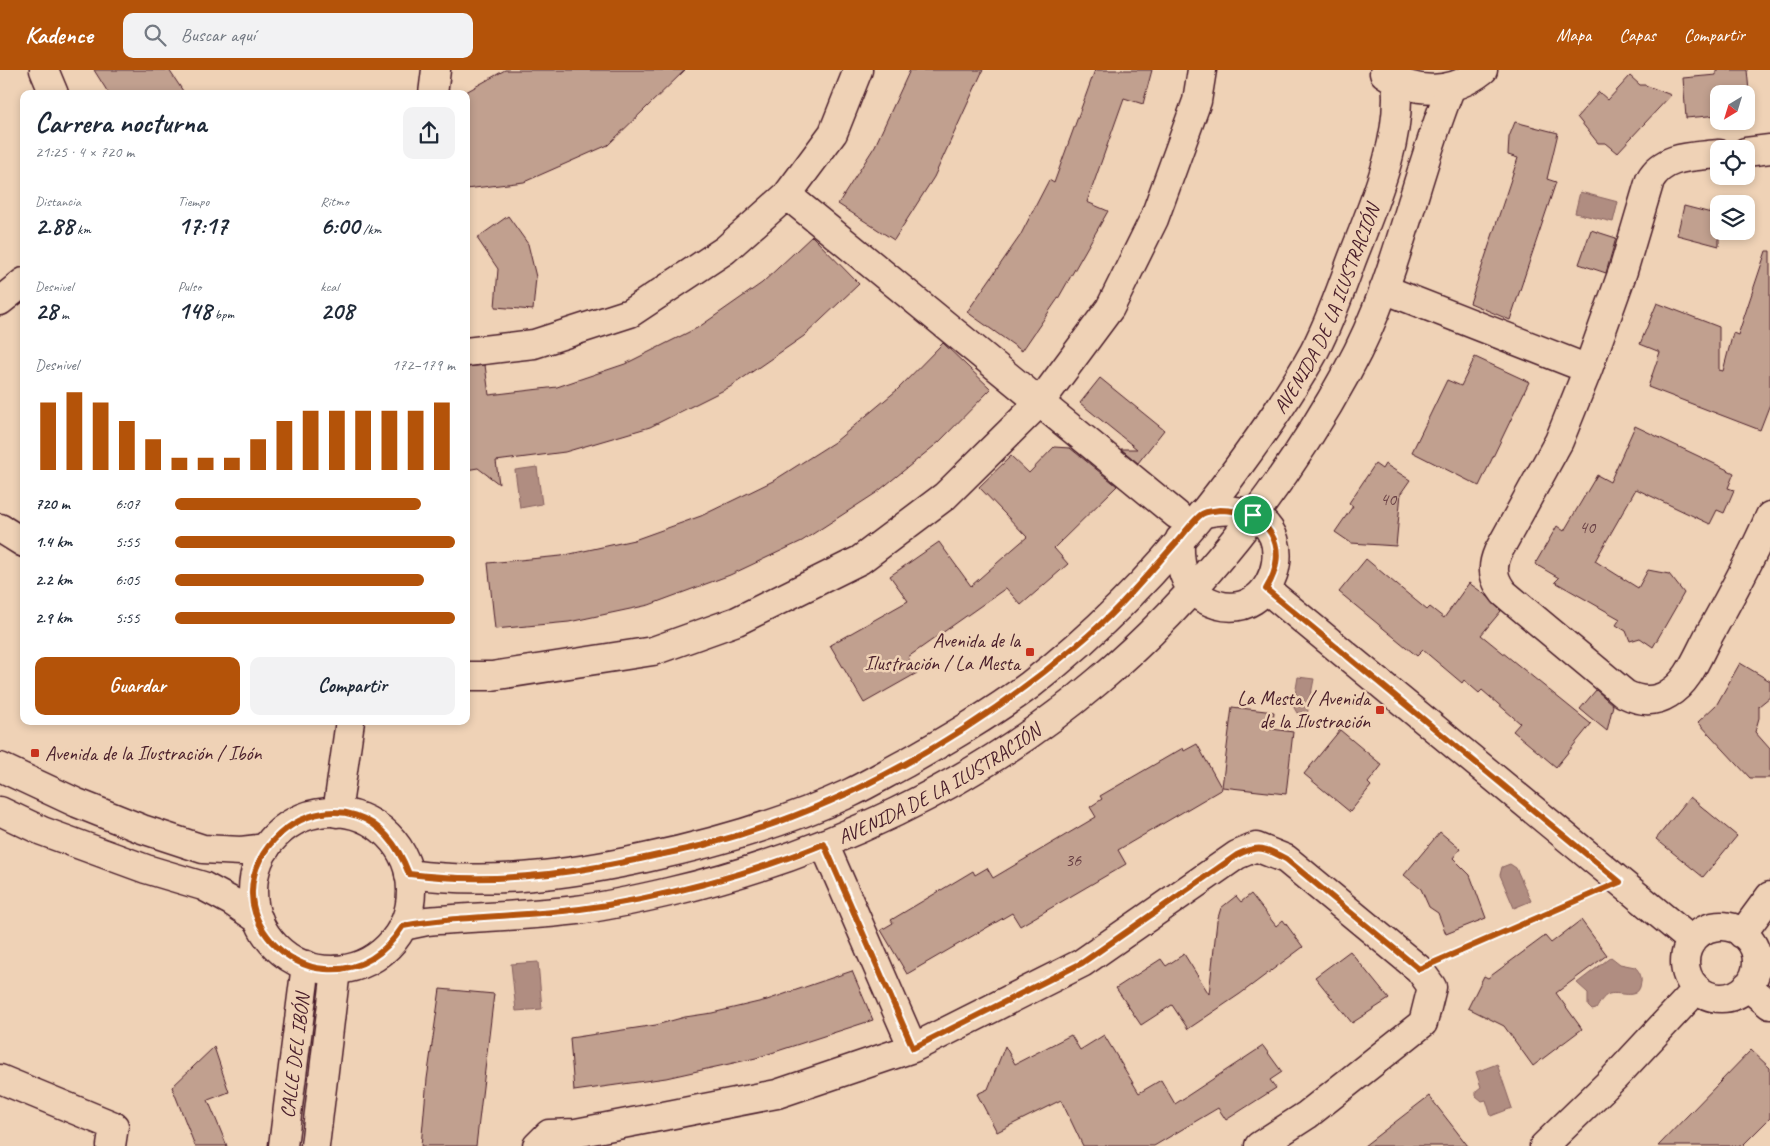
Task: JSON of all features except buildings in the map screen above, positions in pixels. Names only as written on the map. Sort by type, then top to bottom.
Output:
[{"type":"street","points":[[44,70],[52,90]]},
{"type":"street","points":[[434,90],[436,70]]},
{"type":"street","points":[[470,352],[534,344],[630,313],[725,250],[787,195],[833,134],[858,70]]},
{"type":"street","points":[[470,676],[492,676],[653,651],[738,621],[860,560],[945,496],[1041,401],[1110,308],[1154,219],[1198,101],[1202,70]]},
{"type":"street","points":[[1388,75],[1423,89],[1451,87],[1464,83],[1483,70]]},
{"type":"street","name":"AVENIDA DE LA ILUSTRACIÓN","points":[[409,874],[445,879],[522,878],[610,865],[708,844],[790,817],[851,792],[947,740],[1029,686],[1080,644],[1127,598],[1186,522],[1232,476],[1276,414],[1314,352],[1336,303],[1388,158],[1397,113],[1388,75]]},
{"type":"street","name":"AVENIDA DE LA ILUSTRACIÓN","points":[[403,926],[435,921],[590,908],[670,892],[789,858],[915,802],[1006,750],[1049,720],[1099,681],[1192,590],[1253,515],[1308,437],[1349,369],[1384,289],[1451,87]]},
{"type":"street","points":[[1755,151],[1770,150]]},
{"type":"street","points":[[1710,155],[1675,160],[1661,165],[1654,171],[1645,193],[1623,272],[1588,370],[1559,441],[1498,552],[1493,571],[1498,586],[1504,593],[1625,694],[1635,699],[1656,699],[1667,695],[1685,679],[1730,597],[1770,516]]},
{"type":"street","points":[[787,195],[1041,401],[1186,522]]},
{"type":"street","points":[[0,302],[20,285]]},
{"type":"street","points":[[1384,289],[1588,370]]},
{"type":"street","points":[[1220,510],[1237,510],[1253,515],[1266,526],[1275,541],[1278,558],[1275,575],[1266,589],[1256,599],[1243,604],[1229,606],[1215,604],[1203,599],[1192,590],[1181,566],[1186,522],[1220,510]]},
{"type":"street","points":[[0,528],[20,540]]},
{"type":"street","points":[[1266,589],[1692,941]]},
{"type":"street","points":[[337,812],[349,725]]},
{"type":"street","points":[[0,767],[77,803],[142,829],[203,848],[241,851],[266,848]]},
{"type":"street","points":[[0,810],[42,831],[146,869],[203,886],[231,901],[259,920]]},
{"type":"street","points":[[337,812],[357,817],[375,826],[391,838],[402,855],[409,874],[411,901],[403,926],[392,944],[376,957],[357,966],[336,970],[306,966],[278,948],[267,935],[259,920],[254,902],[254,883],[258,865],[266,848],[277,835],[305,817],[321,813],[337,812]]},
{"type":"street","points":[[824,844],[913,1048]]},
{"type":"street","points":[[537,1146],[549,1134],[576,1133],[777,1094],[913,1048],[1082,963],[1237,855],[1256,847],[1286,859],[1419,969],[1432,987],[1423,1023],[1307,1115],[1259,1146]]},
{"type":"street","points":[[1742,934],[1770,896]]},
{"type":"street","points":[[1715,927],[1727,927],[1742,934],[1752,944],[1756,955],[1753,978],[1747,986],[1735,995],[1721,998],[1708,996],[1697,989],[1688,976],[1685,964],[1687,951],[1692,941],[1700,933],[1715,927]]},
{"type":"street","name":"CALLE DEL IBÓN","points":[[283,1146],[306,966]]},
{"type":"street","name":"CALLE DEL IBÓN","points":[[315,1146],[336,970]]},
{"type":"street","points":[[1747,986],[1770,1006]]},
{"type":"street","points":[[1544,1146],[1615,1077],[1697,989]]},
{"type":"street","points":[[0,1079],[114,1126],[111,1146]]},
{"type":"path","points":[[1419,969],[1620,882]]},
{"type":"shaded area","points":[[1580,192],[1618,202],[1613,222],[1575,213]]},
{"type":"shaded area","points":[[537,467],[542,504],[520,508],[515,470]]},
{"type":"shaded area","points":[[1298,677],[1314,679],[1307,715],[1297,713],[1293,706]]},
{"type":"shaded area","points":[[1510,864],[1516,868],[1531,901],[1514,908],[1500,875],[1502,867]]},
{"type":"shaded area","points":[[1611,957],[1620,964],[1635,967],[1641,978],[1640,988],[1633,994],[1609,994],[1603,998],[1596,1009],[1592,1010],[1588,1006],[1588,993],[1577,983]]},
{"type":"shaded area","points":[[538,962],[542,1009],[516,1011],[511,964]]},
{"type":"shaded area","points":[[1497,1064],[1512,1108],[1491,1116],[1486,1100],[1482,1101],[1476,1096],[1476,1091],[1481,1087],[1476,1072]]},
{"type":"place","name":"Avenida de la Ilustración / La Mesta","points":[[1030,652]]},
{"type":"place","name":"La Mesta / Avenida de la Ilustración","points":[[1380,710]]},
{"type":"place","name":"Avenida de la Ilustración / Ibón","points":[[35,753]]},
{"type":"route","points":[[1220,510],[1237,510],[1253,515],[1266,526],[1275,541],[1278,558],[1275,575],[1266,589],[1620,882],[1419,969],[1286,859],[1262,848],[1250,848],[1237,855],[1082,963],[913,1048],[824,844],[789,858],[670,892],[581,909],[444,920],[403,926],[392,944],[376,957],[357,966],[336,970],[306,966],[291,958],[278,948],[267,935],[259,920],[254,902],[254,883],[258,865],[266,848],[277,835],[290,825],[305,817],[321,813],[337,812],[357,817],[375,826],[391,838],[402,855],[409,874],[445,879],[522,878],[610,865],[708,844],[790,817],[851,792],[947,740],[1029,686],[1080,644],[1127,598],[1201,514],[1220,510]]}]
